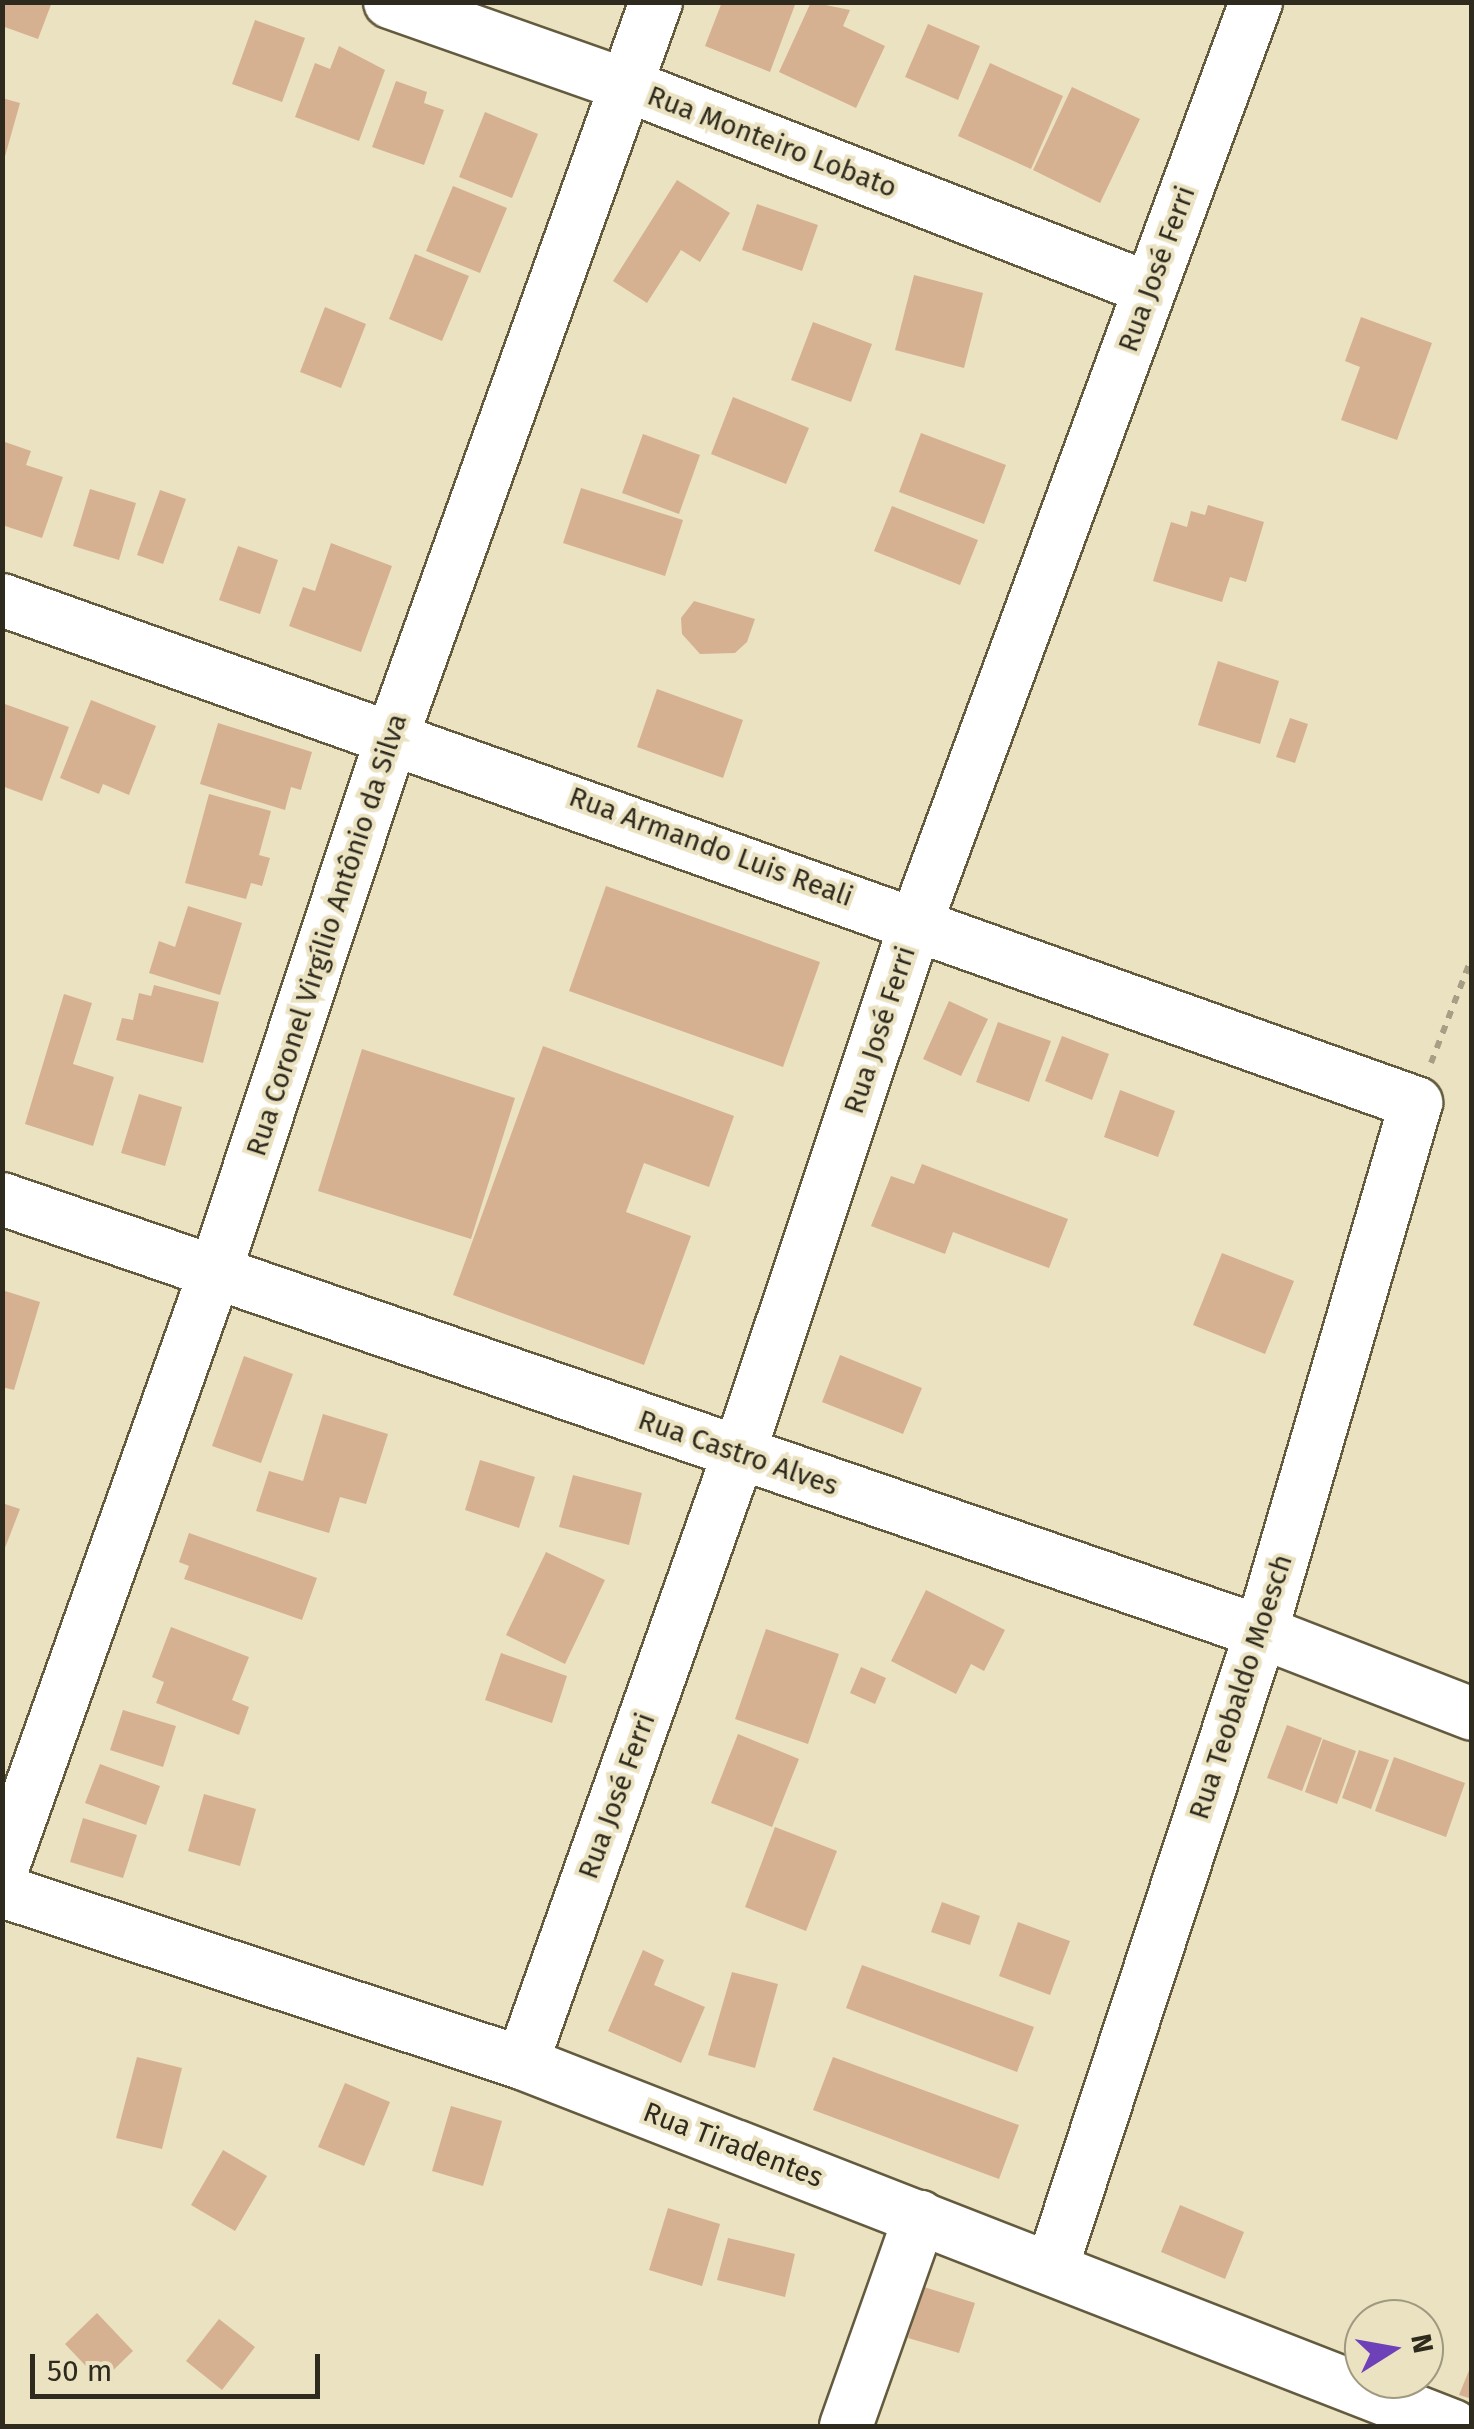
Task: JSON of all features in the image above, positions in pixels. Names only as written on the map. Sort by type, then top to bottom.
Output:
[{"type":"street","name":"Rua Monteiro Lobato","points":[[390,2],[626,85],[1150,289]]},
{"type":"street","name":"Rua Coronel Virgílio Antônio da Silva","points":[[2,1870],[215,1272],[393,734],[656,2]]},
{"type":"street","name":"Rua José Ferri","points":[[522,2063],[739,1453],[917,920],[1256,2]]},
{"type":"street","name":"Rua Armando Luis Reali","points":[[2,600],[917,920],[1416,1103]]},
{"type":"street","name":"Rua Teobaldo Moesch","points":[[1052,2267],[1261,1632],[1416,1103]]},
{"type":"street","name":"Rua Castro Alves","points":[[2,1200],[1261,1632],[1472,1714]]},
{"type":"street","name":"Rua Tiradentes","points":[[2,1890],[522,2063],[1453,2426]]},
{"type":"street","points":[[846,2426],[920,2217]]},
{"type":"path","points":[[1416,1103],[1472,956]]},
{"type":"building","points":[[2,2],[52,2],[38,39],[2,26]]},
{"type":"building","points":[[722,2],[796,2],[770,72],[705,46]]},
{"type":"building","points":[[811,2],[850,10],[843,26],[885,46],[856,108],[779,72]]},
{"type":"building","points":[[255,20],[305,38],[282,102],[232,84]]},
{"type":"building","points":[[928,24],[980,46],[958,100],[905,77]]},
{"type":"building","points":[[339,46],[385,70],[359,141],[295,117],[315,63],[330,69]]},
{"type":"building","points":[[990,63],[1063,96],[1031,169],[958,136]]},
{"type":"building","points":[[396,81],[427,92],[424,103],[444,110],[424,165],[372,147]]},
{"type":"building","points":[[1072,87],[1140,119],[1100,203],[1033,170]]},
{"type":"building","points":[[2,98],[20,103],[4,160],[2,160]]},
{"type":"building","points":[[485,112],[538,134],[512,198],[459,177]]},
{"type":"building","points":[[677,180],[730,213],[700,262],[681,250],[647,303],[613,281]]},
{"type":"building","points":[[453,186],[507,208],[480,273],[426,251]]},
{"type":"building","points":[[757,204],[818,225],[802,271],[742,250]]},
{"type":"building","points":[[415,254],[469,276],[442,341],[389,319]]},
{"type":"building","points":[[914,275],[983,293],[964,368],[895,350]]},
{"type":"building","points":[[325,307],[366,324],[341,388],[300,372]]},
{"type":"building","points":[[1361,317],[1432,343],[1397,440],[1341,420],[1360,367],[1345,361]]},
{"type":"building","points":[[813,322],[872,344],[851,402],[791,380]]},
{"type":"building","points":[[733,397],[809,428],[786,484],[711,454]]},
{"type":"building","points":[[921,433],[1006,465],[984,524],[899,492]]},
{"type":"building","points":[[643,434],[700,455],[679,514],[622,493]]},
{"type":"building","points":[[2,441],[31,451],[26,465],[63,477],[42,538],[2,525]]},
{"type":"building","points":[[581,488],[683,520],[665,576],[563,543]]},
{"type":"building","points":[[90,489],[136,503],[119,560],[73,546]]},
{"type":"building","points":[[160,490],[186,499],[163,564],[137,555]]},
{"type":"building","points":[[1208,505],[1264,522],[1246,582],[1230,577],[1222,602],[1153,581],[1171,522],[1187,527],[1191,511],[1205,515]]},
{"type":"building","points":[[892,506],[978,540],[960,585],[874,551]]},
{"type":"building","points":[[331,543],[392,566],[361,652],[289,626],[303,587],[315,591]]},
{"type":"building","points":[[238,546],[278,560],[260,614],[219,600]]},
{"type":"building","points":[[694,601],[755,619],[747,642],[735,653],[700,654],[682,634],[681,618]]},
{"type":"building","points":[[1218,661],[1279,681],[1260,744],[1198,725]]},
{"type":"building","points":[[657,689],[743,720],[723,778],[637,747]]},
{"type":"building","points":[[91,700],[156,726],[129,795],[103,784],[99,794],[60,778]]},
{"type":"building","points":[[2,703],[69,727],[42,801],[2,786]]},
{"type":"building","points":[[1290,718],[1308,724],[1295,763],[1276,757]]},
{"type":"building","points":[[218,723],[312,752],[301,790],[291,787],[285,810],[200,784]]},
{"type":"building","points":[[209,794],[271,811],[259,855],[270,858],[262,886],[251,883],[246,899],[185,883]]},
{"type":"building","points":[[606,886],[820,962],[783,1067],[569,991]]},
{"type":"building","points":[[188,906],[242,923],[220,995],[149,973],[159,941],[175,947]]},
{"type":"building","points":[[154,985],[219,1002],[203,1063],[116,1040],[122,1018],[133,1020],[139,993],[151,996]]},
{"type":"building","points":[[64,994],[92,1003],[73,1064],[114,1077],[93,1146],[25,1124]]},
{"type":"building","points":[[949,1001],[988,1019],[961,1076],[923,1059]]},
{"type":"building","points":[[998,1022],[1051,1041],[1029,1102],[976,1082]]},
{"type":"building","points":[[1062,1036],[1109,1054],[1092,1100],[1045,1081]]},
{"type":"building","points":[[543,1046],[734,1116],[709,1187],[644,1163],[626,1212],[691,1236],[644,1365],[453,1295]]},
{"type":"building","points":[[362,1049],[515,1098],[471,1239],[318,1191]]},
{"type":"building","points":[[1120,1090],[1175,1111],[1158,1157],[1104,1137]]},
{"type":"building","points":[[139,1094],[182,1107],[165,1166],[121,1153]]},
{"type":"building","points":[[922,1164],[1068,1219],[1049,1268],[953,1232],[945,1254],[871,1226],[891,1176],[914,1184]]},
{"type":"building","points":[[1222,1253],[1294,1281],[1265,1354],[1193,1325]]},
{"type":"building","points":[[2,1290],[40,1302],[14,1390],[2,1387]]},
{"type":"building","points":[[840,1355],[922,1388],[903,1434],[822,1402]]},
{"type":"building","points":[[244,1356],[293,1374],[261,1463],[212,1446]]},
{"type":"building","points":[[323,1414],[388,1434],[366,1504],[340,1497],[329,1533],[256,1511],[269,1471],[303,1481]]},
{"type":"building","points":[[480,1460],[535,1477],[519,1528],[465,1510]]},
{"type":"building","points":[[573,1475],[642,1493],[629,1545],[559,1527]]},
{"type":"building","points":[[2,1503],[20,1509],[3,1553],[2,1553]]},
{"type":"building","points":[[189,1533],[317,1578],[302,1620],[184,1579],[189,1566],[179,1562]]},
{"type":"building","points":[[546,1552],[605,1580],[565,1664],[506,1635]]},
{"type":"building","points":[[926,1590],[1005,1630],[984,1671],[971,1664],[956,1694],[891,1661]]},
{"type":"building","points":[[171,1627],[249,1657],[232,1700],[249,1707],[239,1735],[156,1703],[164,1682],[152,1677]]},
{"type":"building","points":[[766,1629],[839,1654],[808,1744],[735,1719]]},
{"type":"building","points":[[501,1653],[567,1676],[552,1723],[485,1700]]},
{"type":"building","points":[[861,1667],[886,1678],[875,1704],[850,1693]]},
{"type":"building","points":[[123,1710],[176,1726],[163,1767],[110,1750]]},
{"type":"building","points":[[1287,1725],[1322,1738],[1302,1791],[1267,1778]]},
{"type":"building","points":[[738,1734],[799,1759],[772,1827],[711,1803]]},
{"type":"building","points":[[1323,1739],[1356,1751],[1337,1804],[1305,1792]]},
{"type":"building","points":[[1359,1750],[1389,1760],[1371,1809],[1342,1798]]},
{"type":"building","points":[[1394,1757],[1465,1783],[1446,1837],[1375,1811]]},
{"type":"building","points":[[100,1764],[160,1786],[146,1825],[85,1803]]},
{"type":"building","points":[[204,1794],[256,1809],[240,1866],[188,1851]]},
{"type":"building","points":[[83,1818],[137,1835],[123,1878],[70,1862]]},
{"type":"building","points":[[775,1827],[837,1851],[806,1931],[745,1907]]},
{"type":"building","points":[[942,1902],[980,1916],[970,1945],[931,1932]]},
{"type":"building","points":[[1018,1922],[1070,1941],[1050,1995],[999,1976]]},
{"type":"building","points":[[643,1950],[664,1960],[654,1985],[705,2007],[681,2063],[608,2031]]},
{"type":"building","points":[[862,1965],[1034,2027],[1017,2072],[846,2008]]},
{"type":"building","points":[[732,1972],[778,1984],[755,2068],[708,2055]]},
{"type":"building","points":[[137,2057],[182,2068],[162,2149],[116,2138]]},
{"type":"building","points":[[833,2057],[1019,2125],[999,2179],[813,2110]]},
{"type":"building","points":[[345,2083],[390,2102],[364,2166],[318,2147]]},
{"type":"building","points":[[451,2106],[502,2121],[483,2186],[432,2171]]},
{"type":"building","points":[[223,2150],[267,2176],[235,2231],[191,2205]]},
{"type":"building","points":[[1180,2205],[1244,2232],[1225,2279],[1161,2252]]},
{"type":"building","points":[[668,2208],[720,2224],[702,2286],[649,2270]]},
{"type":"building","points":[[728,2238],[795,2254],[785,2297],[717,2280]]},
{"type":"building","points":[[924,2287],[975,2303],[959,2353],[908,2338]]},
{"type":"building","points":[[97,2313],[133,2351],[101,2382],[65,2344]]},
{"type":"building","points":[[219,2319],[255,2347],[222,2390],[186,2361]]},
{"type":"building","points":[[1472,2363],[1472,2399],[1459,2395]]}]
